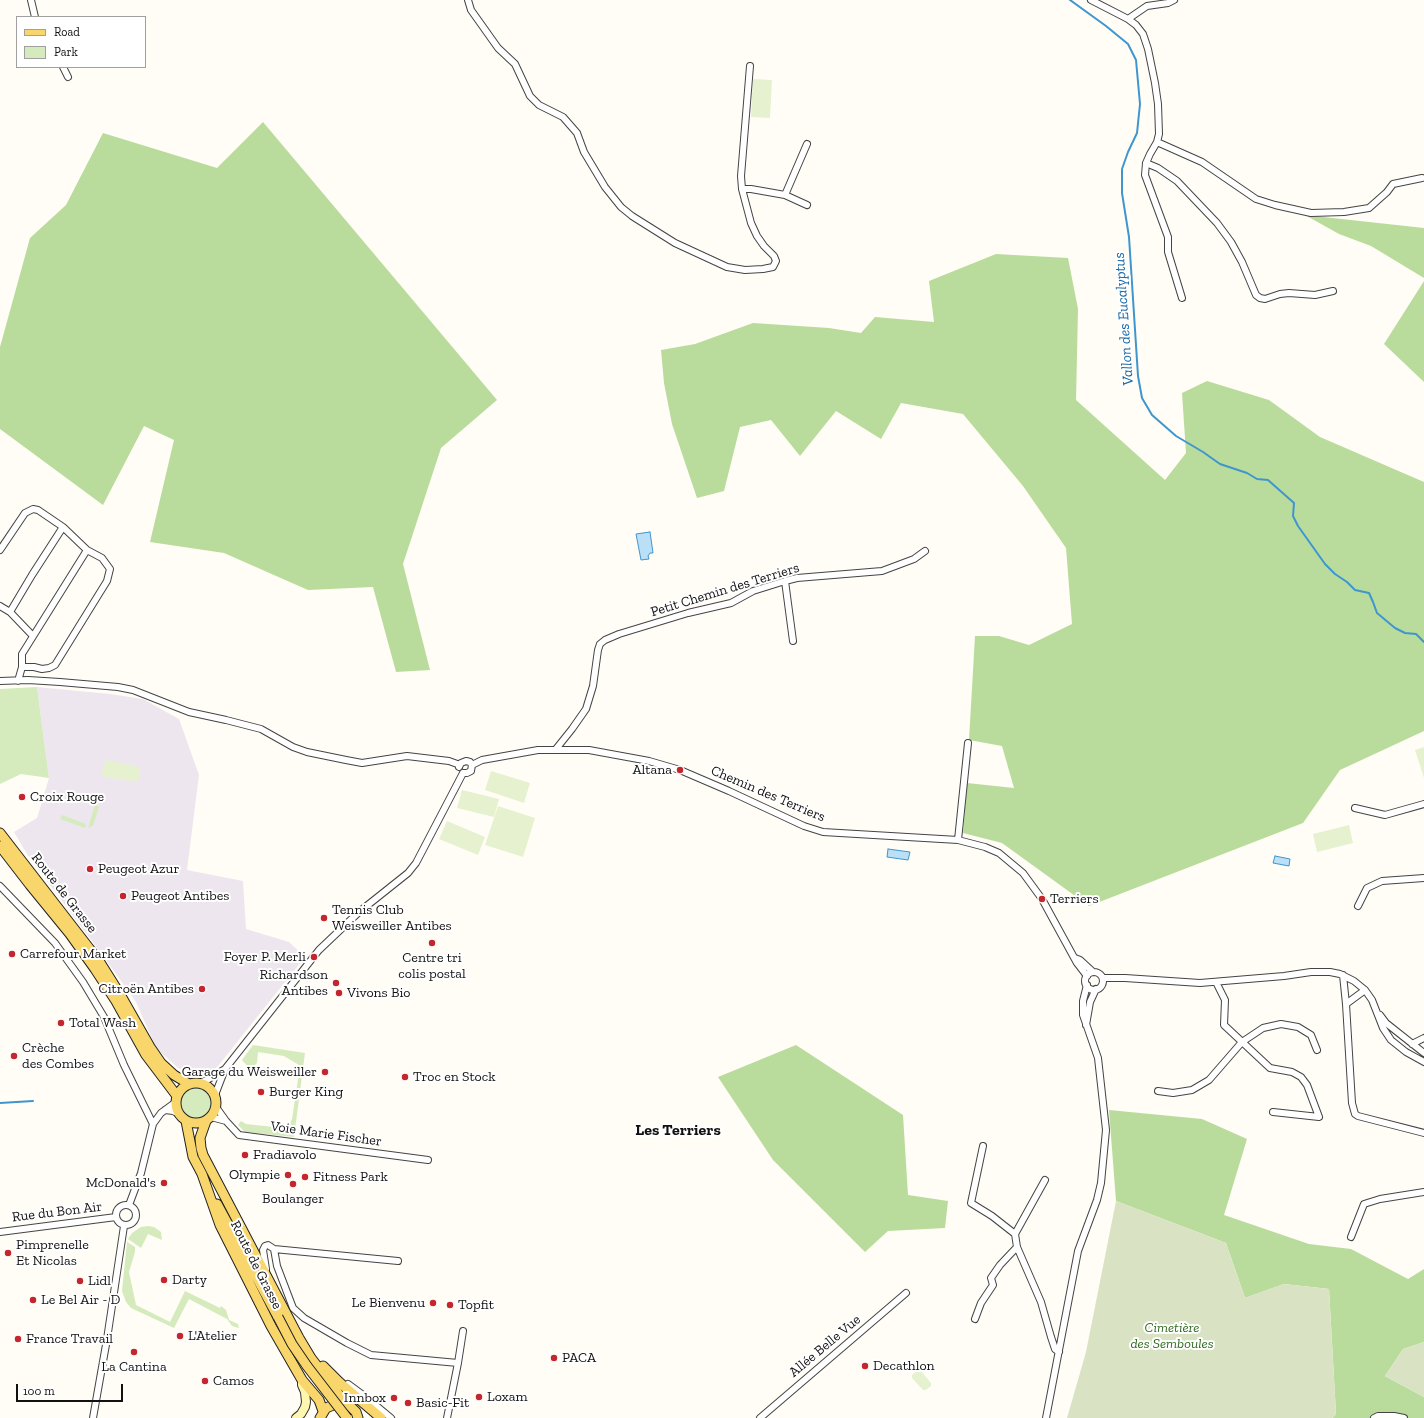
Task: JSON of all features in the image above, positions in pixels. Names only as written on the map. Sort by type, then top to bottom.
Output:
[{"type":"main road","name":"Route de Grasse","points":[[0,833],[99,961],[121,996],[150,1048],[161,1063],[174,1075],[189,1084]]},
{"type":"main road","name":"Route de Grasse","points":[[0,846],[34,891],[70,934],[95,969],[116,1001],[146,1055],[176,1099]]},
{"type":"main road","points":[[198,1083],[208,1087],[215,1096],[216,1107],[208,1119],[199,1123],[193,1123],[186,1121],[179,1114],[176,1099],[180,1091],[189,1084],[198,1083]]},
{"type":"main road","name":"Route de Grasse","points":[[208,1119],[200,1138],[203,1155],[299,1338],[311,1358],[346,1404],[353,1408],[358,1418]]},
{"type":"main road","name":"Route de Grasse","points":[[186,1121],[190,1137],[190,1148],[202,1174],[220,1225],[271,1326],[302,1380],[319,1400],[320,1416]]},
{"type":"main road","points":[[202,1174],[292,1344],[347,1418]]},
{"type":"main road","points":[[299,1338],[328,1371],[381,1418]]},
{"type":"main road","points":[[320,1416],[334,1404],[346,1404]]},
{"type":"street","points":[[31,0],[35,16]]},
{"type":"street","points":[[468,0],[471,10],[498,48],[515,64],[530,96],[539,105],[563,117],[577,133],[584,152],[605,187],[621,207],[632,216],[674,243],[727,268],[745,270],[774,267],[776,261],[774,256],[757,236],[751,223],[742,189],[741,176],[750,66]]},
{"type":"street","points":[[1091,0],[1128,19],[1136,25],[1143,34],[1148,49],[1158,104],[1159,134],[1157,142],[1146,163],[1145,175],[1168,237],[1168,252],[1182,298]]},
{"type":"street","points":[[1128,19],[1147,6],[1168,3],[1174,0]]},
{"type":"street","points":[[64,68],[68,77]]},
{"type":"street","points":[[1157,142],[1202,162],[1256,198],[1275,205],[1311,213],[1344,212],[1369,208],[1387,192],[1393,184],[1422,178]]},
{"type":"street","points":[[785,195],[807,144]]},
{"type":"street","points":[[1146,163],[1158,168],[1178,181],[1217,223],[1231,242],[1242,262],[1256,295],[1260,298],[1265,300],[1280,294],[1290,293],[1314,295],[1332,291]]},
{"type":"street","points":[[742,189],[751,189],[785,195],[807,205]]},
{"type":"street","points":[[0,550],[25,513],[33,509],[38,510],[63,527],[87,550],[102,558],[110,569],[107,581],[55,665],[42,669],[22,667]]},
{"type":"street","points":[[10,612],[63,527]]},
{"type":"street","points":[[18,681],[22,667],[22,654],[87,550]]},
{"type":"street","name":"Petit Chemin des Terriers","points":[[556,749],[586,709],[593,686],[598,650],[600,644],[605,640],[619,634],[688,613],[731,603],[754,591],[785,581],[797,578],[882,571],[914,559],[925,551]]},
{"type":"street","points":[[785,581],[793,641]]},
{"type":"street","points":[[0,606],[10,612],[33,636]]},
{"type":"street","points":[[0,681],[60,682],[118,687],[133,690],[189,712],[261,729],[294,747],[307,752],[346,760],[362,762],[407,756],[449,761],[460,765]]},
{"type":"street","points":[[958,840],[968,743]]},
{"type":"street","name":"Chemin des Terriers","points":[[472,765],[482,760],[538,750],[589,750],[631,757],[665,765],[729,791],[804,826],[823,832],[958,840],[985,847],[999,854],[1022,874],[1042,899],[1075,958],[1087,976]]},
{"type":"street","points":[[460,765],[462,762],[466,761],[470,762],[472,765],[471,771],[463,773]]},
{"type":"street","points":[[460,765],[460,770],[463,773]]},
{"type":"street","points":[[215,1096],[225,1069],[319,950],[359,912],[408,873],[463,773]]},
{"type":"street","points":[[1355,808],[1385,815],[1424,804]]},
{"type":"street","points":[[1358,906],[1367,888],[1382,881],[1424,878]]},
{"type":"street","points":[[0,886],[55,944],[83,982],[104,1017],[121,1059],[152,1124]]},
{"type":"street","name":"Chemin des Terriers","points":[[1075,958],[1080,960],[1093,972]]},
{"type":"street","points":[[1046,1418],[1078,1251],[1097,1200],[1101,1184],[1106,1130],[1098,1058],[1083,1015],[1083,1001],[1087,985],[1087,976],[1093,972],[1100,974],[1103,978],[1125,978],[1193,983],[1311,972],[1330,972],[1342,975],[1365,990],[1372,1000],[1383,1028],[1391,1040],[1406,1052],[1421,1060]]},
{"type":"street","points":[[1342,975],[1346,1004],[1352,1103],[1355,1114],[1424,1133]]},
{"type":"street","points":[[1087,985],[1089,988],[1096,989],[1102,986],[1103,978]]},
{"type":"street","points":[[1216,982],[1225,1000],[1224,1025],[1270,1068],[1292,1072],[1301,1077],[1308,1085],[1319,1117],[1273,1112]]},
{"type":"street","points":[[1086,1026],[1090,1002],[1096,989]]},
{"type":"street","points":[[1346,1004],[1365,990]]},
{"type":"street","points":[[1377,1012],[1386,1023],[1423,1051]]},
{"type":"street","points":[[1158,1092],[1173,1094],[1192,1090],[1209,1080],[1242,1042],[1263,1028],[1281,1024],[1298,1027],[1311,1036],[1317,1050]]},
{"type":"street","points":[[1412,1044],[1424,1038]]},
{"type":"street","points":[[1412,1044],[1414,1051],[1421,1060]]},
{"type":"street","points":[[1406,1052],[1423,1051]]},
{"type":"street","points":[[198,1083],[225,1069]]},
{"type":"street","points":[[128,1205],[141,1172],[152,1124],[176,1099]]},
{"type":"street","name":"Voie Marie Fischer","points":[[216,1107],[226,1121],[239,1134],[428,1160]]},
{"type":"street","points":[[165,1110],[173,1111],[179,1114]]},
{"type":"street","name":"Voie Marie Fischer","points":[[208,1119],[226,1121]]},
{"type":"street","points":[[983,1146],[971,1203],[992,1216],[1015,1234]]},
{"type":"street","points":[[1045,1180],[1015,1234],[1017,1247],[1041,1302],[1055,1349],[1059,1352]]},
{"type":"street","points":[[1351,1237],[1364,1204],[1380,1199],[1424,1192]]},
{"type":"street","points":[[124,1205],[128,1205],[134,1208],[136,1218],[134,1223],[124,1226],[116,1217],[116,1212],[124,1205]]},
{"type":"street","name":"Rue du Bon Air","points":[[0,1232],[116,1217]]},
{"type":"street","points":[[93,1418],[124,1226]]},
{"type":"street","points":[[267,1277],[263,1250],[265,1246],[268,1245],[274,1249],[398,1262]]},
{"type":"street","points":[[975,1318],[981,1303],[993,1285],[992,1278],[1000,1265],[1017,1247]]},
{"type":"street","points":[[274,1249],[277,1266],[293,1308],[304,1318],[347,1344],[371,1355],[458,1363]]},
{"type":"street","name":"Allée Belle Vue","points":[[760,1418],[906,1293]]},
{"type":"street","points":[[447,1418],[463,1331]]},
{"type":"street","points":[[328,1371],[368,1398],[391,1418]]},
{"type":"street","points":[[296,1418],[305,1407],[306,1402],[302,1380]]},
{"type":"street","points":[[1374,1418],[1386,1416],[1404,1418]]},
{"type":"shaded area","points":[[37,687],[110,694],[143,699],[179,719],[199,775],[187,870],[243,881],[246,929],[289,942],[305,957],[218,1066],[210,1073],[192,1076],[177,1067],[156,1048],[136,1002],[27,854],[14,832],[37,818],[49,778]]},
{"type":"green space","points":[[753,79],[772,80],[770,118],[751,117]]},
{"type":"green space","points":[[263,122],[497,400],[441,448],[403,564],[430,670],[396,672],[373,587],[308,590],[224,553],[150,542],[174,440],[144,426],[103,505],[0,429],[0,347],[30,238],[66,205],[103,133],[217,168]]},
{"type":"green space","points":[[1305,215],[1424,228],[1424,278],[1371,246],[1339,234]]},
{"type":"green space","points":[[996,254],[1068,258],[1078,309],[1076,400],[1165,480],[1186,453],[1182,393],[1207,381],[1269,400],[1320,437],[1424,482],[1424,731],[1340,770],[1303,823],[1089,906],[1002,843],[963,833],[967,783],[1014,788],[1002,746],[969,740],[975,636],[999,636],[1029,645],[1072,624],[1066,548],[1023,486],[963,414],[901,403],[881,439],[836,411],[800,456],[771,420],[740,427],[724,491],[697,498],[672,424],[664,383],[661,350],[695,344],[753,323],[829,328],[861,333],[875,317],[934,322],[929,281]]},
{"type":"green space","points":[[1424,281],[1424,382],[1384,344]]},
{"type":"green space","points":[[37,687],[49,778],[21,774],[0,784],[0,689]]},
{"type":"green space","points":[[1424,747],[1424,778],[1415,750]]},
{"type":"green space","points":[[106,760],[140,767],[138,782],[101,776]]},
{"type":"green space","points":[[491,771],[530,783],[524,803],[485,790]]},
{"type":"green space","points":[[462,790],[499,799],[494,817],[457,808]]},
{"type":"green space","points":[[95,805],[99,807],[93,826],[88,828]]},
{"type":"green space","points":[[498,806],[535,818],[523,857],[485,845]]},
{"type":"green space","points":[[62,815],[86,824],[85,828],[60,819]]},
{"type":"green space","points":[[447,821],[485,837],[478,855],[439,839]]},
{"type":"green space","points":[[1349,825],[1353,843],[1317,852],[1313,834]]},
{"type":"green space","points":[[253,1045],[305,1053],[294,1137],[245,1132],[238,1125],[241,1121],[246,1124],[283,1128],[288,1126],[292,1119],[299,1065],[284,1056],[258,1052],[257,1063],[254,1066],[248,1067],[242,1060]]},
{"type":"green space","points":[[796,1045],[903,1115],[908,1195],[948,1201],[945,1228],[888,1231],[865,1252],[773,1160],[718,1077]]},
{"type":"green space","points":[[196,1088],[207,1092],[211,1103],[207,1114],[196,1118],[185,1114],[181,1103],[185,1092]]},
{"type":"green space","points":[[1109,1110],[1202,1119],[1247,1139],[1224,1215],[1309,1244],[1351,1249],[1408,1279],[1424,1269],[1424,1342],[1403,1349],[1385,1376],[1424,1397],[1424,1418],[1332,1418],[1336,1414],[1329,1289],[1284,1284],[1245,1298],[1226,1243],[1116,1201]]},
{"type":"green space","name":"Cimetière des Semboules","points":[[1116,1201],[1226,1243],[1245,1298],[1284,1284],[1329,1289],[1336,1414],[1332,1418],[1067,1418],[1086,1352]]},
{"type":"green space","points":[[141,1227],[154,1227],[161,1232],[162,1240],[148,1234],[141,1248],[128,1239],[132,1233]]},
{"type":"green space","points":[[127,1242],[135,1247],[129,1272],[136,1305],[170,1322],[185,1291],[220,1308],[221,1306],[226,1310],[229,1320],[238,1324],[239,1328],[232,1326],[227,1319],[189,1299],[174,1328],[131,1308],[126,1302],[122,1291]]},
{"type":"green space","points":[[1424,1342],[1424,1397],[1385,1376],[1403,1349]]},
{"type":"green space","points":[[917,1371],[921,1371],[931,1383],[931,1386],[926,1390],[923,1390],[912,1378],[912,1375]]},
{"type":"water","points":[[650,532],[653,553],[650,553],[648,556],[649,559],[641,560],[636,534]]},
{"type":"water","points":[[888,849],[910,852],[908,860],[887,857]]},
{"type":"water","points":[[1275,856],[1290,859],[1289,866],[1273,863]]},
{"type":"waterway","name":"Vallon des Eucalyptus","points":[[1070,0],[1128,44],[1136,60],[1140,104],[1137,133],[1122,169],[1122,193],[1129,237],[1138,376],[1142,398],[1152,415],[1176,436],[1220,464],[1247,473],[1257,479],[1268,480],[1294,503],[1293,516],[1298,526],[1325,564],[1355,590],[1369,593],[1377,613],[1395,628],[1405,633],[1416,634],[1424,642]]},
{"type":"waterway","points":[[0,1103],[33,1101]]},
{"type":"place","name":"Altana","points":[[680,770]]},
{"type":"place","name":"Croix Rouge","points":[[22,797]]},
{"type":"place","name":"Peugeot Azur","points":[[90,869]]},
{"type":"place","name":"Peugeot Antibes","points":[[123,896]]},
{"type":"place","name":"Terriers","points":[[1042,899]]},
{"type":"place","name":"Tennis Club Weisweiller Antibes","points":[[324,918]]},
{"type":"place","name":"Centre tri colis postal","points":[[432,943]]},
{"type":"place","name":"Carrefour Market","points":[[12,954]]},
{"type":"place","name":"Foyer P. Merli","points":[[314,957]]},
{"type":"place","name":"Richardson Antibes","points":[[336,983]]},
{"type":"place","name":"Citroën Antibes","points":[[202,989]]},
{"type":"place","name":"Vivons Bio","points":[[339,993]]},
{"type":"place","name":"Total Wash","points":[[61,1023]]},
{"type":"place","name":"Crèche des Combes","points":[[14,1056]]},
{"type":"place","name":"Garage du Weisweiller","points":[[325,1072]]},
{"type":"place","name":"Troc en Stock","points":[[405,1077]]},
{"type":"place","name":"Burger King","points":[[261,1092]]},
{"type":"place","name":"Fradiavolo","points":[[245,1155]]},
{"type":"place","name":"Olympie","points":[[288,1175]]},
{"type":"place","name":"Fitness Park","points":[[305,1177]]},
{"type":"place","name":"McDonald's","points":[[164,1183]]},
{"type":"place","name":"Boulanger","points":[[293,1184]]},
{"type":"place","name":"Pimprenelle Et Nicolas","points":[[8,1253]]},
{"type":"place","name":"Darty","points":[[164,1280]]},
{"type":"place","name":"Lidl","points":[[80,1281]]},
{"type":"place","name":"Le Bel Air - D","points":[[33,1300]]},
{"type":"place","name":"Le Bienvenu","points":[[433,1303]]},
{"type":"place","name":"Topfit","points":[[450,1305]]},
{"type":"place","name":"L'Atelier","points":[[180,1336]]},
{"type":"place","name":"France Travail","points":[[18,1339]]},
{"type":"place","name":"La Cantina","points":[[134,1352]]},
{"type":"place","name":"PACA","points":[[554,1358]]},
{"type":"place","name":"Decathlon","points":[[865,1366]]},
{"type":"place","name":"Camos","points":[[205,1381]]},
{"type":"place","name":"Loxam","points":[[479,1397]]},
{"type":"place","name":"Innbox","points":[[394,1398]]},
{"type":"place","name":"Basic-Fit","points":[[408,1403]]},
{"type":"district","name":"Les Terriers","points":[[678,1130]]}]
